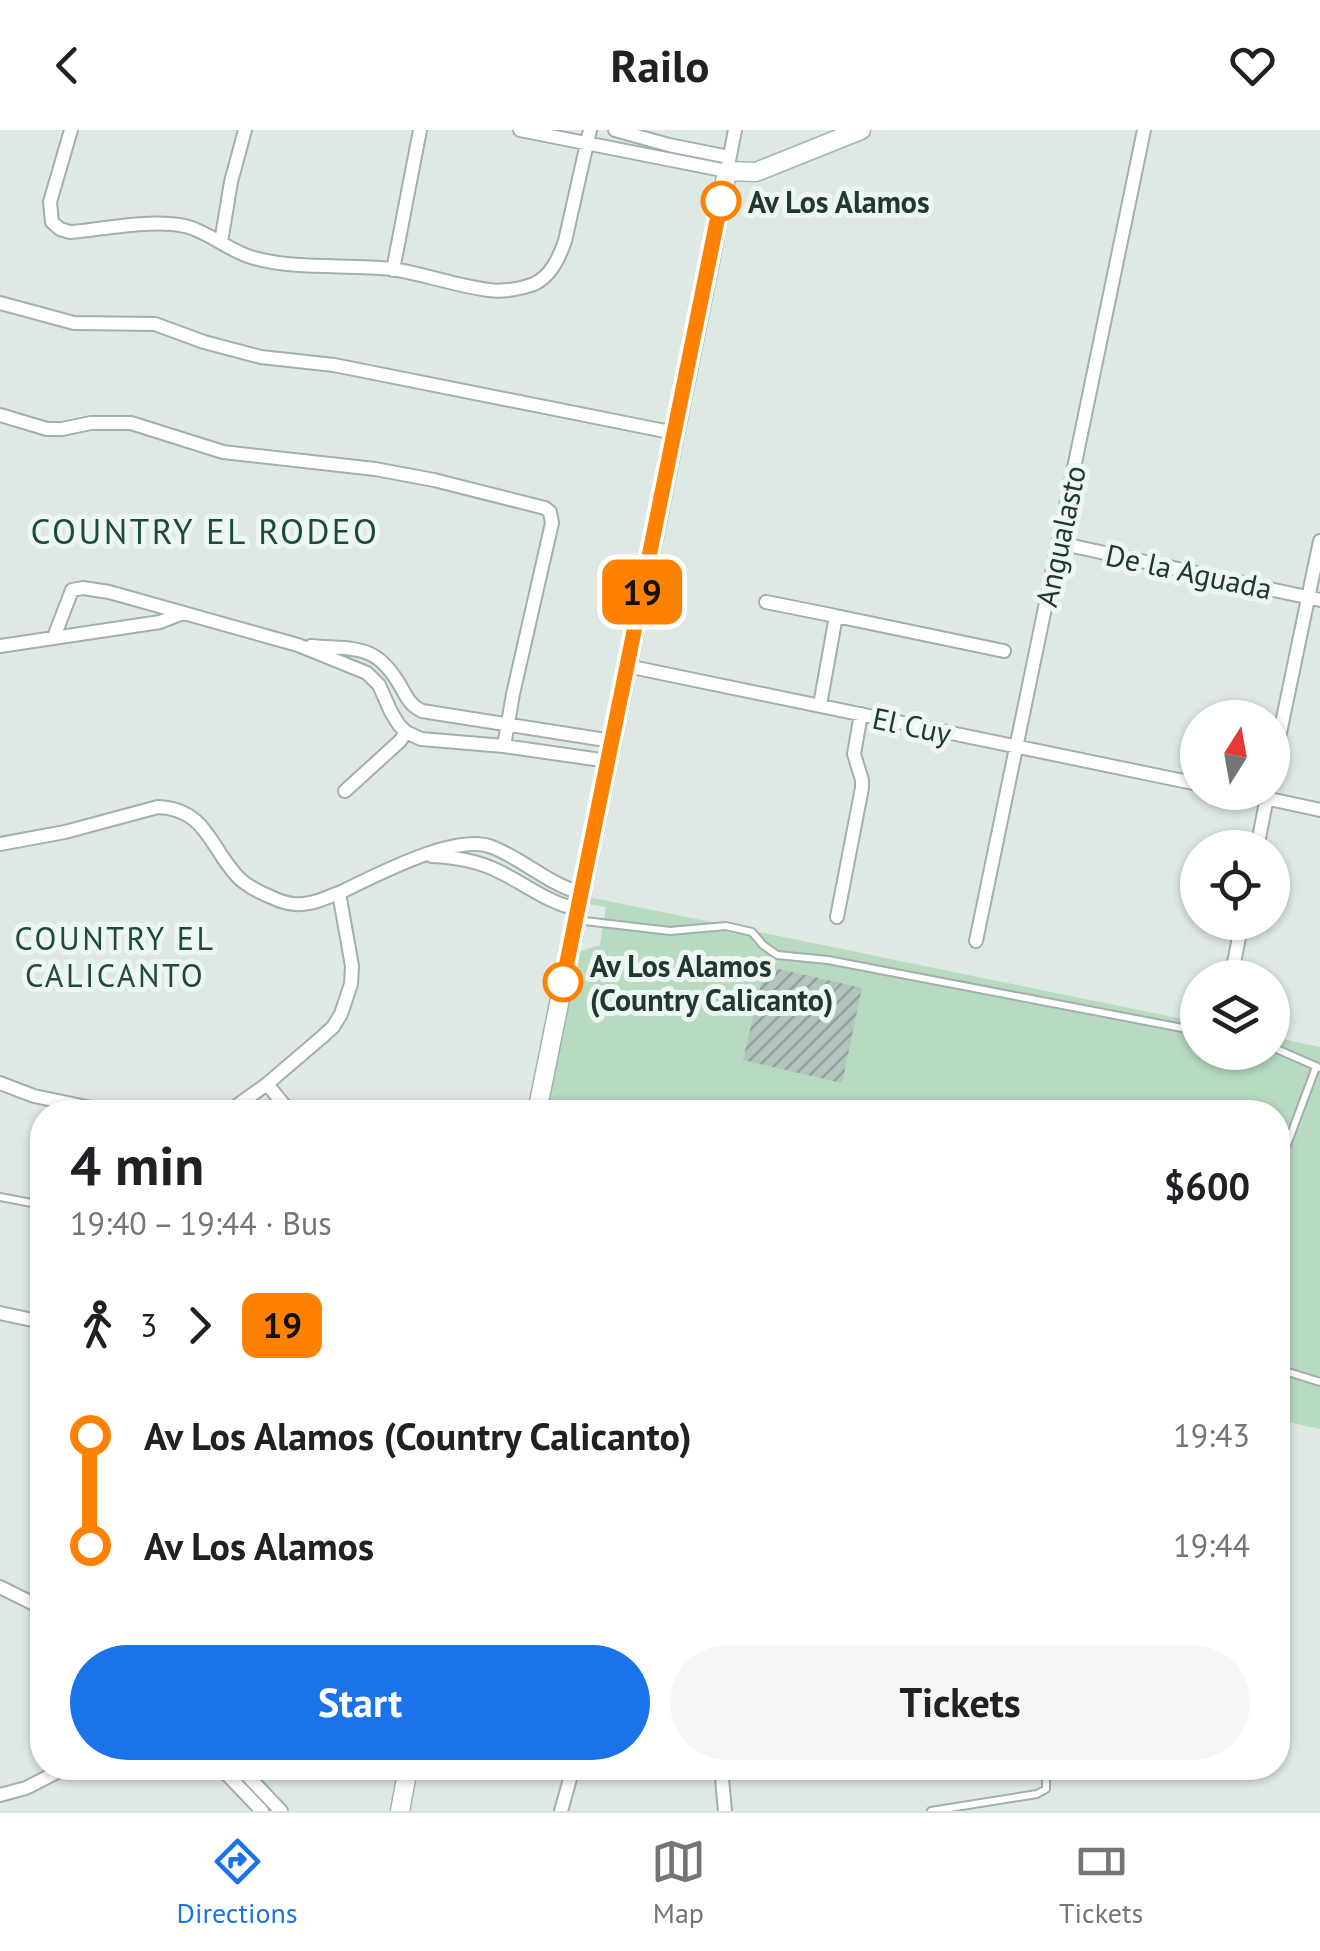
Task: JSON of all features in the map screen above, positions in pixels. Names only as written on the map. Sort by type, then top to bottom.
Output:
[{"type":"main road","points":[[539,1100],[728,164],[756,172],[860,130]]},
{"type":"main road","points":[[400,1811],[406,1780]]},
{"type":"street","points":[[71,130],[50,202],[52,222],[60,229],[70,232],[170,224],[199,230],[246,256],[264,260],[393,270],[491,290],[532,285],[542,280],[558,258],[589,137]]},
{"type":"street","points":[[221,242],[244,130]]},
{"type":"street","points":[[393,270],[420,130]]},
{"type":"street","points":[[520,130],[589,137],[728,164]]},
{"type":"street","points":[[615,130],[728,164]]},
{"type":"street","points":[[728,164],[735,130]]},
{"type":"street","name":"Angualasto","points":[[976,941],[1144,130]]},
{"type":"street","points":[[0,303],[74,323],[155,324],[261,357],[334,365],[675,433]]},
{"type":"street","points":[[0,416],[62,430],[91,423],[130,423],[238,454],[376,469],[546,508],[552,523],[504,746]]},
{"type":"street","points":[[1289,700],[1314,598],[1320,541]]},
{"type":"street","name":"De la Aguada","points":[[1059,543],[1314,598]]},
{"type":"street","points":[[54,638],[69,594],[76,588],[109,592],[298,645],[367,673],[374,678],[406,732],[421,738],[608,761]]},
{"type":"street","points":[[766,602],[1004,651]]},
{"type":"street","points":[[0,646],[160,622],[182,613]]},
{"type":"street","points":[[820,706],[836,616]]},
{"type":"street","points":[[298,645],[368,652],[390,668],[410,704],[422,712],[612,740]]},
{"type":"street","name":"El Cuy","points":[[627,666],[1180,780]]},
{"type":"street","points":[[837,917],[862,788],[854,754],[862,714]]},
{"type":"street","points":[[345,791],[400,742],[406,732]]},
{"type":"street","points":[[1290,802],[1320,810]]},
{"type":"street","points":[[0,844],[171,808],[196,820],[238,877],[253,889],[294,904],[339,893],[458,845],[482,844],[557,885],[578,907]]},
{"type":"street","points":[[425,856],[460,859],[496,870],[554,903],[578,907]]},
{"type":"street","points":[[245,1100],[322,1037],[340,1014],[351,984],[352,966],[339,893]]},
{"type":"street","points":[[0,1082],[53,1100]]},
{"type":"street","points":[[267,1084],[280,1100]]},
{"type":"street","points":[[0,1313],[30,1319]]},
{"type":"street","points":[[0,1587],[30,1602]]},
{"type":"street","points":[[0,1795],[42,1780]]},
{"type":"street","points":[[232,1780],[262,1811]]},
{"type":"street","points":[[251,1780],[281,1811]]},
{"type":"street","points":[[561,1811],[570,1780]]},
{"type":"street","points":[[722,1780],[725,1811]]},
{"type":"lane","points":[[578,907],[670,932],[712,926],[739,928],[752,932],[777,955],[828,960],[1180,1028]]},
{"type":"lane","points":[[1290,1055],[1318,1068],[1290,1139]]},
{"type":"lane","points":[[0,1197],[30,1203]]},
{"type":"lane","points":[[1290,1373],[1320,1382]]},
{"type":"lane","points":[[931,1811],[1036,1794],[1046,1789],[1046,1780]]},
{"type":"green space","points":[[589,897],[1180,1019],[1180,1070],[1290,1070],[1290,1041],[1320,1047],[1320,1429],[1290,1423],[1290,1100],[546,1100],[575,953],[600,945],[606,907],[587,904]]},
{"type":"building","points":[[765,966],[862,988],[842,1083],[743,1060]]},
{"type":"bus line","name":"19","points":[[563,982],[721,201]]},
{"type":"place","name":"Av Los Alamos","points":[[721,201]]},
{"type":"place","name":"Av Los Alamos (Country Calicanto)","points":[[563,982]]},
{"type":"district","name":"COUNTRY EL RODEO","points":[[205,531]]},
{"type":"district","name":"COUNTRY EL CALICANTO","points":[[115,956]]}]
